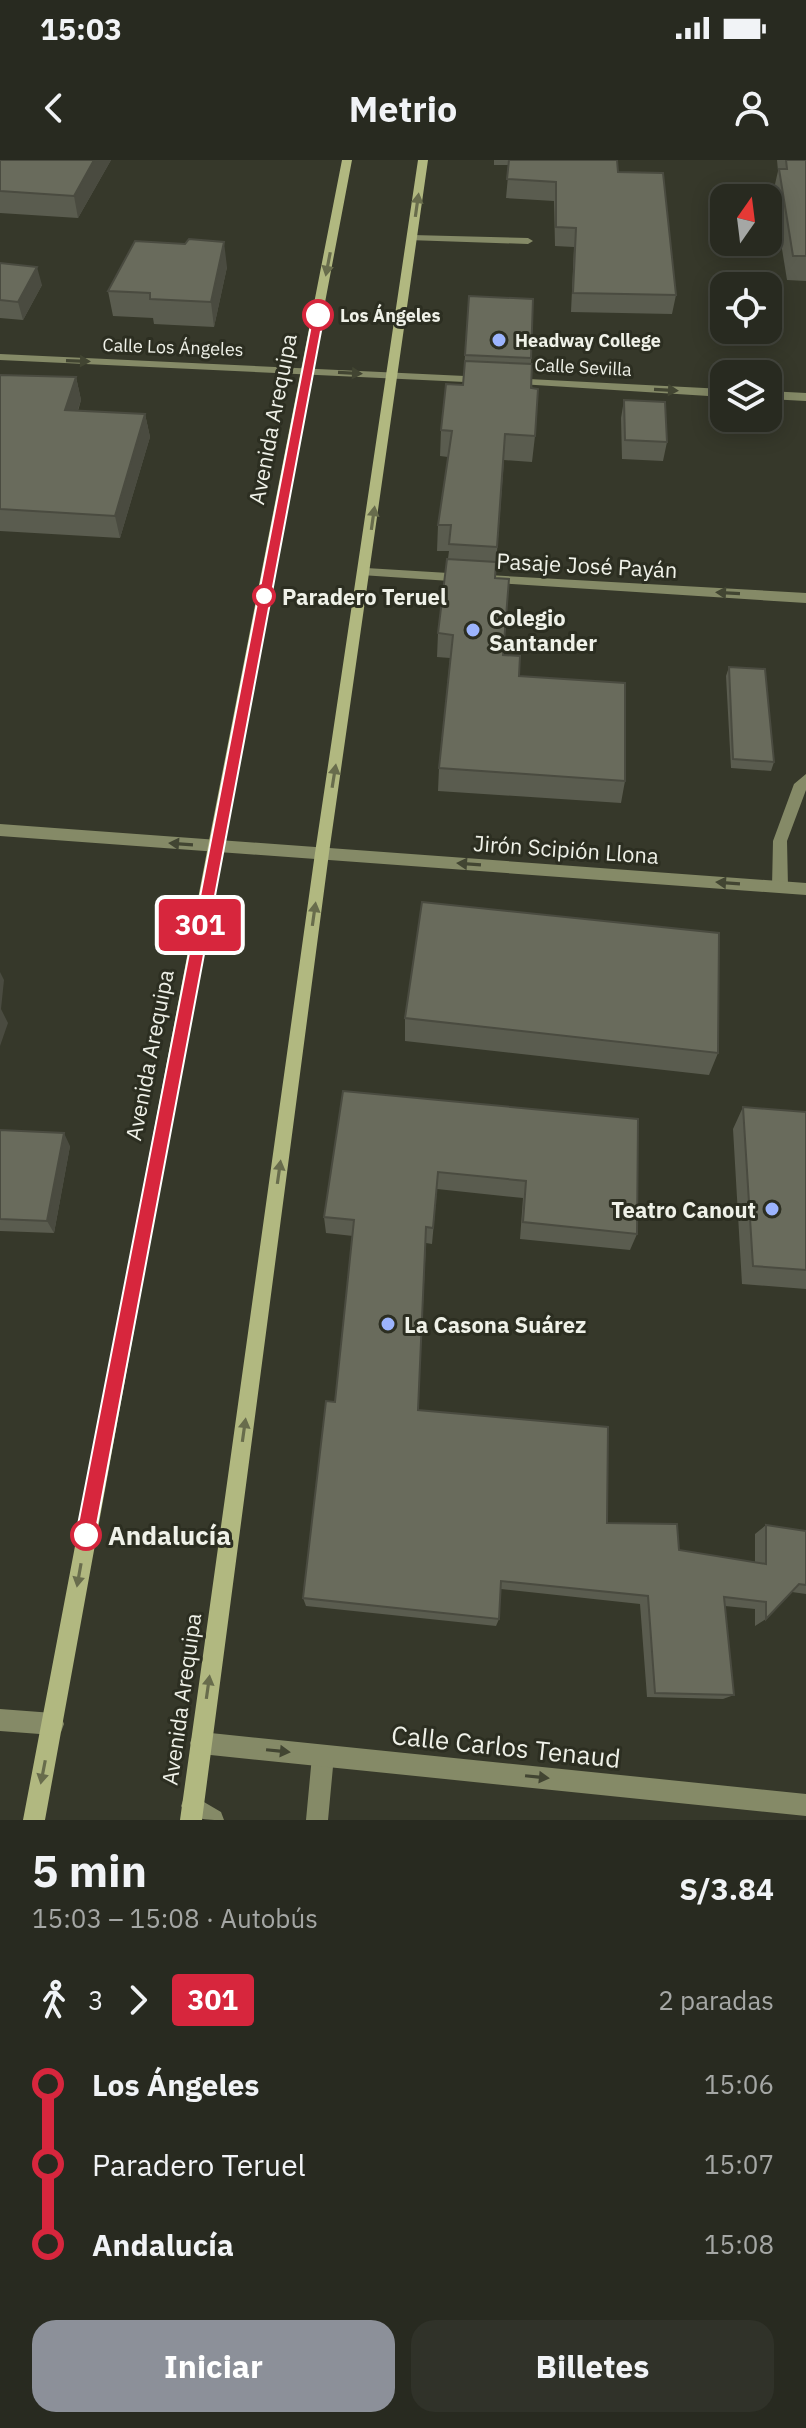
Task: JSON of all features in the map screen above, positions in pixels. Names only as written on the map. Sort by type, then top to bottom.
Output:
[{"type":"main road","name":"Avenida Arequipa","points":[[34,1820],[215,846],[347,160]]},
{"type":"main road","name":"Avenida Arequipa","points":[[192,1813],[322,853],[366,572],[423,160]]},
{"type":"street","points":[[412,238],[528,241]]},
{"type":"street","name":"Calle Los Ángeles","points":[[0,357],[393,375]]},
{"type":"street","name":"Calle Sevilla","points":[[393,375],[710,392]]},
{"type":"street","points":[[782,396],[806,397]]},
{"type":"street","name":"Pasaje José Payán","points":[[366,572],[806,598]]},
{"type":"street","points":[[780,887],[780,841],[801,784],[806,780]]},
{"type":"street","name":"Jirón Scipión Llona","points":[[0,830],[806,889]]},
{"type":"street","points":[[0,1720],[53,1724]]},
{"type":"street","name":"Calle Carlos Tenaud","points":[[201,1743],[806,1805]]},
{"type":"street","points":[[317,1820],[323,1756]]},
{"type":"street","points":[[192,1813],[213,1820]]},
{"type":"building","points":[[0,160],[94,160],[74,196],[0,191]]},
{"type":"building","points":[[509,160],[617,160],[618,172],[663,173],[676,295],[573,293],[576,228],[556,227],[556,182],[507,179]]},
{"type":"building","points":[[786,160],[806,160],[806,256],[793,256],[779,169],[787,169]]},
{"type":"building","points":[[189,239],[224,242],[211,302],[150,299],[150,293],[108,291],[135,241],[185,244]]},
{"type":"building","points":[[0,263],[37,267],[18,302],[0,300]]},
{"type":"building","name":"Headway College","points":[[469,296],[533,299],[531,358],[465,355]]},
{"type":"building","points":[[465,361],[532,364],[531,388],[538,389],[535,436],[505,434],[497,547],[449,544],[451,525],[438,525],[452,431],[441,430],[446,384],[463,385]]},
{"type":"building","points":[[0,375],[76,377],[65,410],[145,414],[115,516],[0,509]]},
{"type":"building","points":[[624,400],[665,402],[667,442],[625,440]]},
{"type":"building","points":[[447,559],[496,562],[495,578],[509,579],[503,655],[520,656],[519,676],[625,683],[625,781],[439,768],[453,635],[438,633]]},
{"type":"building","points":[[729,667],[765,669],[774,762],[733,759]]},
{"type":"building","points":[[422,902],[719,933],[718,1053],[405,1018]]},
{"type":"building","points":[[343,1091],[638,1119],[637,1234],[523,1222],[526,1181],[438,1172],[433,1228],[426,1227],[418,1410],[608,1427],[607,1523],[677,1524],[679,1550],[766,1564],[766,1525],[806,1531],[806,1585],[799,1584],[766,1619],[766,1602],[724,1597],[734,1695],[655,1693],[648,1596],[501,1581],[499,1619],[303,1598],[326,1401],[335,1402],[354,1220],[324,1217]]},
{"type":"building","name":"Teatro Canout","points":[[743,1107],[806,1112],[806,1270],[753,1266]]},
{"type":"building","points":[[0,1130],[64,1133],[47,1221],[0,1219]]},
{"type":"bus line","name":"301","points":[[86,1535],[318,315]]},
{"type":"place","name":"Los Ángeles","points":[[318,315]]},
{"type":"place","name":"Headway College","points":[[499,340]]},
{"type":"place","name":"Paradero Teruel","points":[[264,596]]},
{"type":"place","name":"Colegio Santander","points":[[473,630]]},
{"type":"place","name":"Teatro Canout","points":[[772,1209]]},
{"type":"place","name":"La Casona Suárez","points":[[388,1324]]},
{"type":"place","name":"Andalucía","points":[[86,1535]]}]
